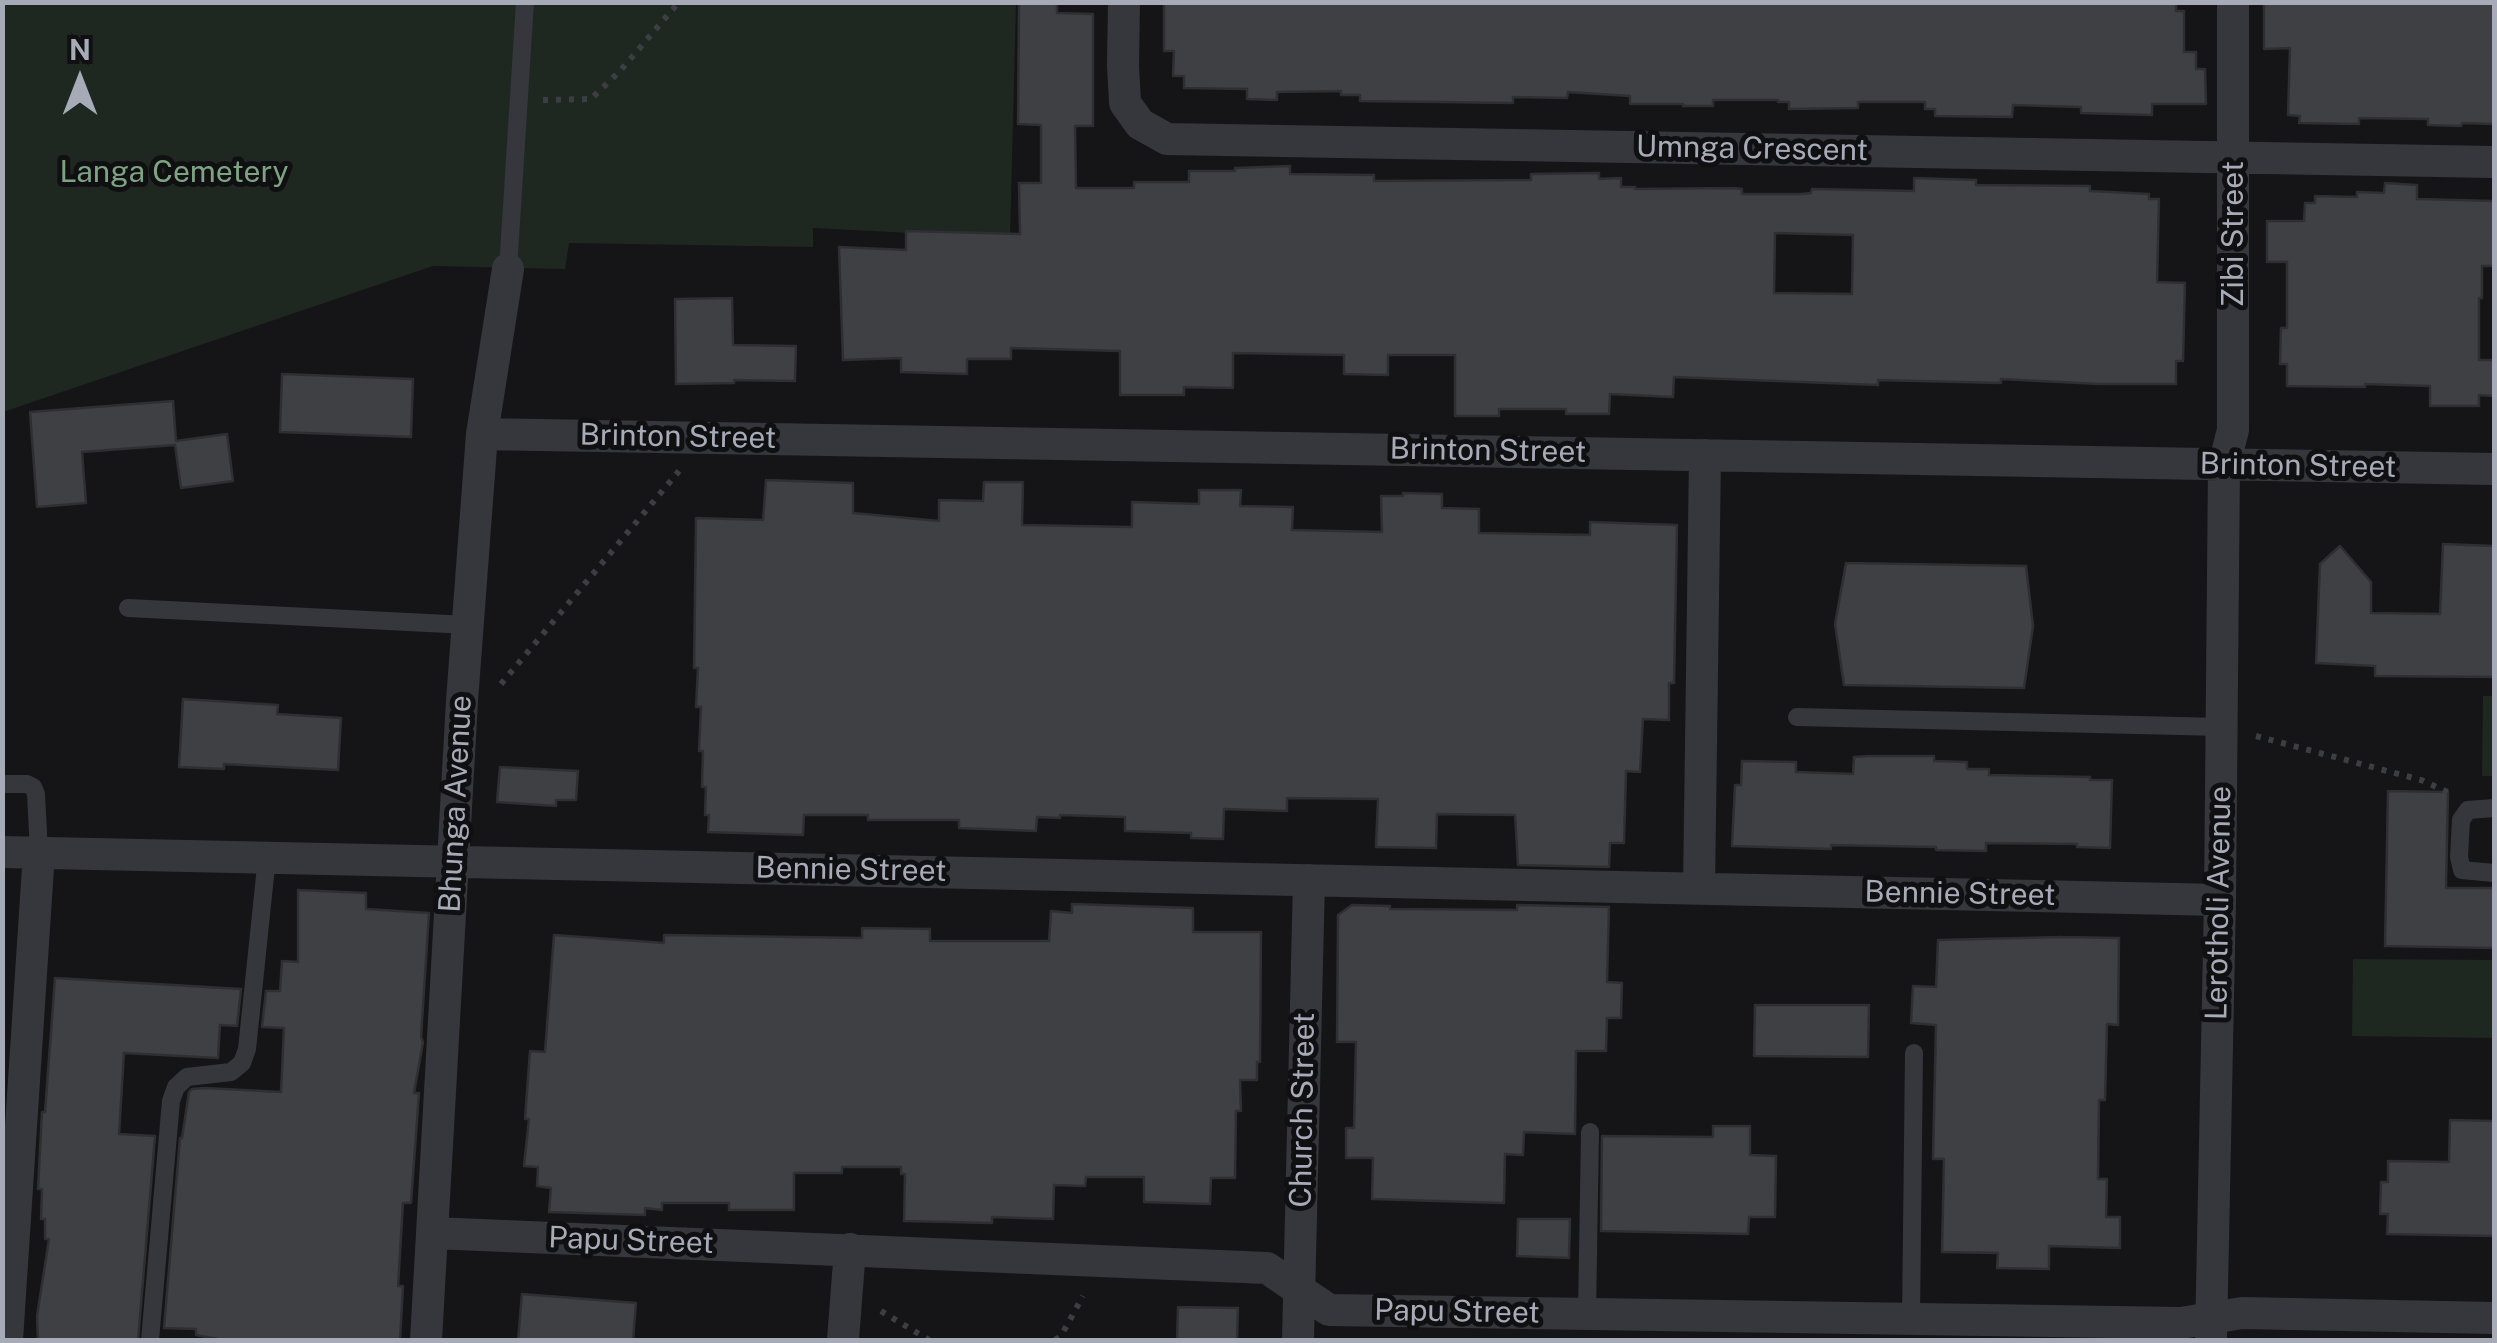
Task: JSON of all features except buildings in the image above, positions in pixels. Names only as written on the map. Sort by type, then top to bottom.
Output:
[{"type":"street","name":"Umnga Crescent","points":[[1124,2],[1125,102],[1140,124],[1167,140],[2494,162]]},
{"type":"street","name":"Zibi Street","points":[[2224,465],[2233,430],[2233,2]]},
{"type":"street","name":"Bhunga Avenue","points":[[426,1340],[462,702],[482,434],[508,270]]},
{"type":"street","name":"Brinton Street","points":[[482,434],[2494,469]]},
{"type":"street","points":[[1699,888],[1705,455]]},
{"type":"street","name":"Lerotholi Avenue","points":[[2211,1329],[2224,465]]},
{"type":"street","name":"Bennie Street","points":[[2,852],[2220,900]]},
{"type":"street","points":[[7,1340],[39,852]]},
{"type":"street","name":"Church Street","points":[[1298,1340],[1308,880]]},
{"type":"street","name":"Papu Street","points":[[433,1233],[1267,1268],[1329,1310],[2181,1324],[2211,1329],[2242,1313],[2494,1318]]},
{"type":"street","points":[[843,1340],[850,1249]]},
{"type":"lane","points":[[508,270],[525,2]]},
{"type":"lane","points":[[128,608],[468,625]]},
{"type":"lane","points":[[1797,717],[2222,726]]},
{"type":"lane","points":[[2,784],[28,784],[33,788],[39,852]]},
{"type":"lane","points":[[2489,808],[2468,810],[2461,820],[2459,857],[2462,870],[2494,873]]},
{"type":"lane","points":[[150,1340],[171,1101],[176,1087],[187,1077],[230,1072],[242,1063],[247,1049],[267,857]]},
{"type":"lane","points":[[1911,1319],[1914,1053]]},
{"type":"lane","points":[[1587,1314],[1590,1132]]},
{"type":"path","points":[[519,100],[590,99],[620,71],[679,2]]},
{"type":"path","points":[[462,702],[487,700],[688,460],[688,438]]},
{"type":"path","points":[[2222,726],[2421,780],[2489,808]]},
{"type":"path","points":[[1055,1340],[1083,1296],[1090,1260]]},
{"type":"path","points":[[847,1302],[872,1306],[929,1340]]},
{"type":"green space","name":"Langa Cemetery","points":[[2,3],[1016,3],[1010,238],[813,228],[813,247],[569,243],[565,269],[433,266],[3,412]]},
{"type":"green space","points":[[2483,696],[2494,696],[2494,776],[2482,776]]},
{"type":"green space","points":[[2353,959],[2494,960],[2494,1038],[2352,1036]]}]
